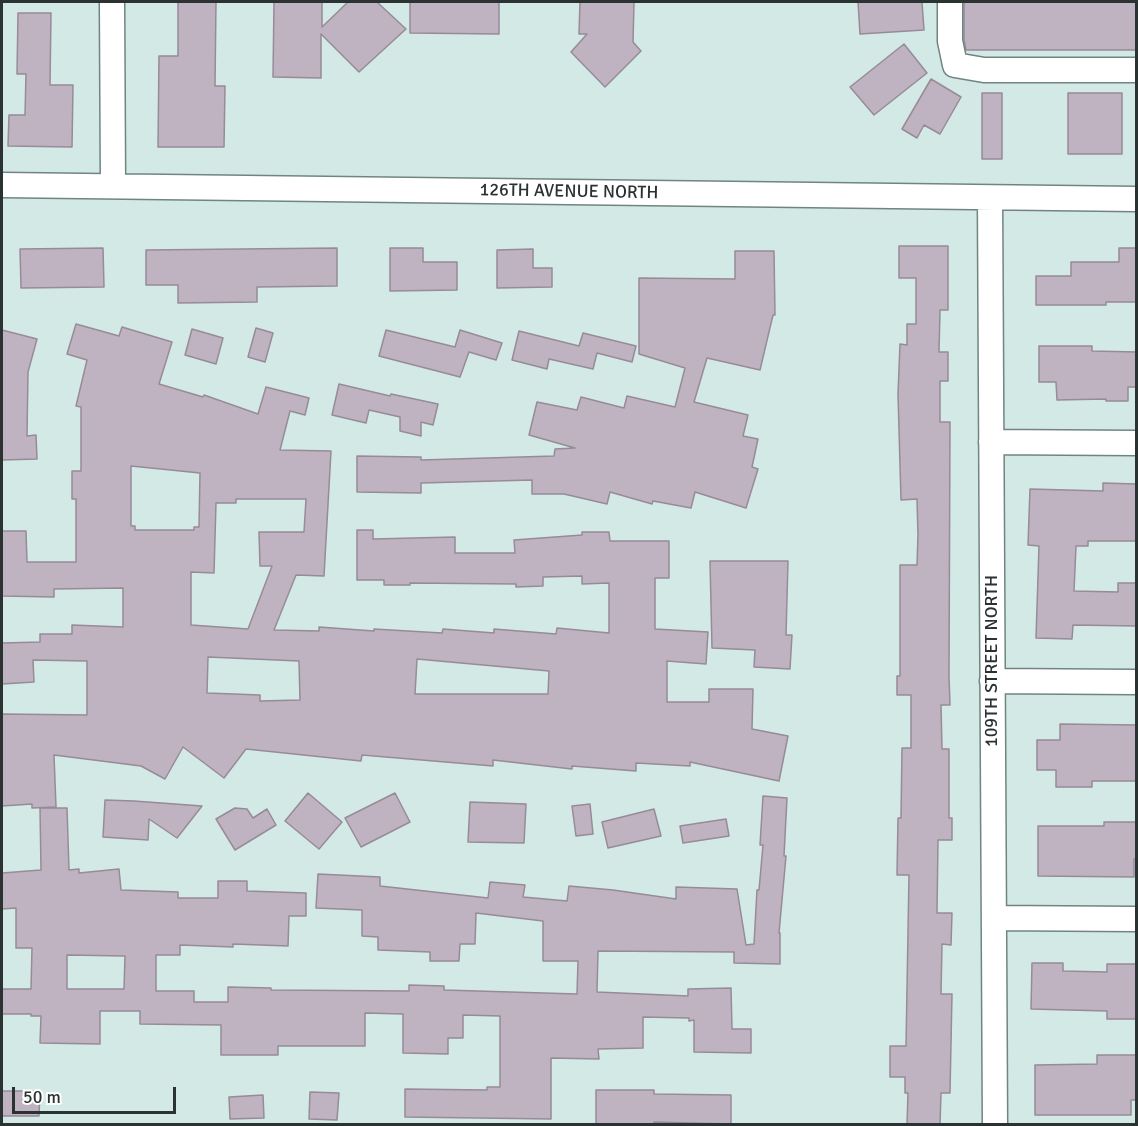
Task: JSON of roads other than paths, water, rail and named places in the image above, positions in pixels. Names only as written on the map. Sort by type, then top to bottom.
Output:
[{"type":"street","points":[[112,2],[113,186]]},
{"type":"street","points":[[950,2],[950,41],[955,65],[984,70],[1137,70]]},
{"type":"street","name":"126TH AVENUE NORTH","points":[[2,185],[1137,199]]},
{"type":"street","name":"109TH STREET NORTH","points":[[990,198],[995,1125]]},
{"type":"street","points":[[991,442],[1137,443]]},
{"type":"street","points":[[992,681],[1137,682]]},
{"type":"street","points":[[994,918],[1137,919]]}]
